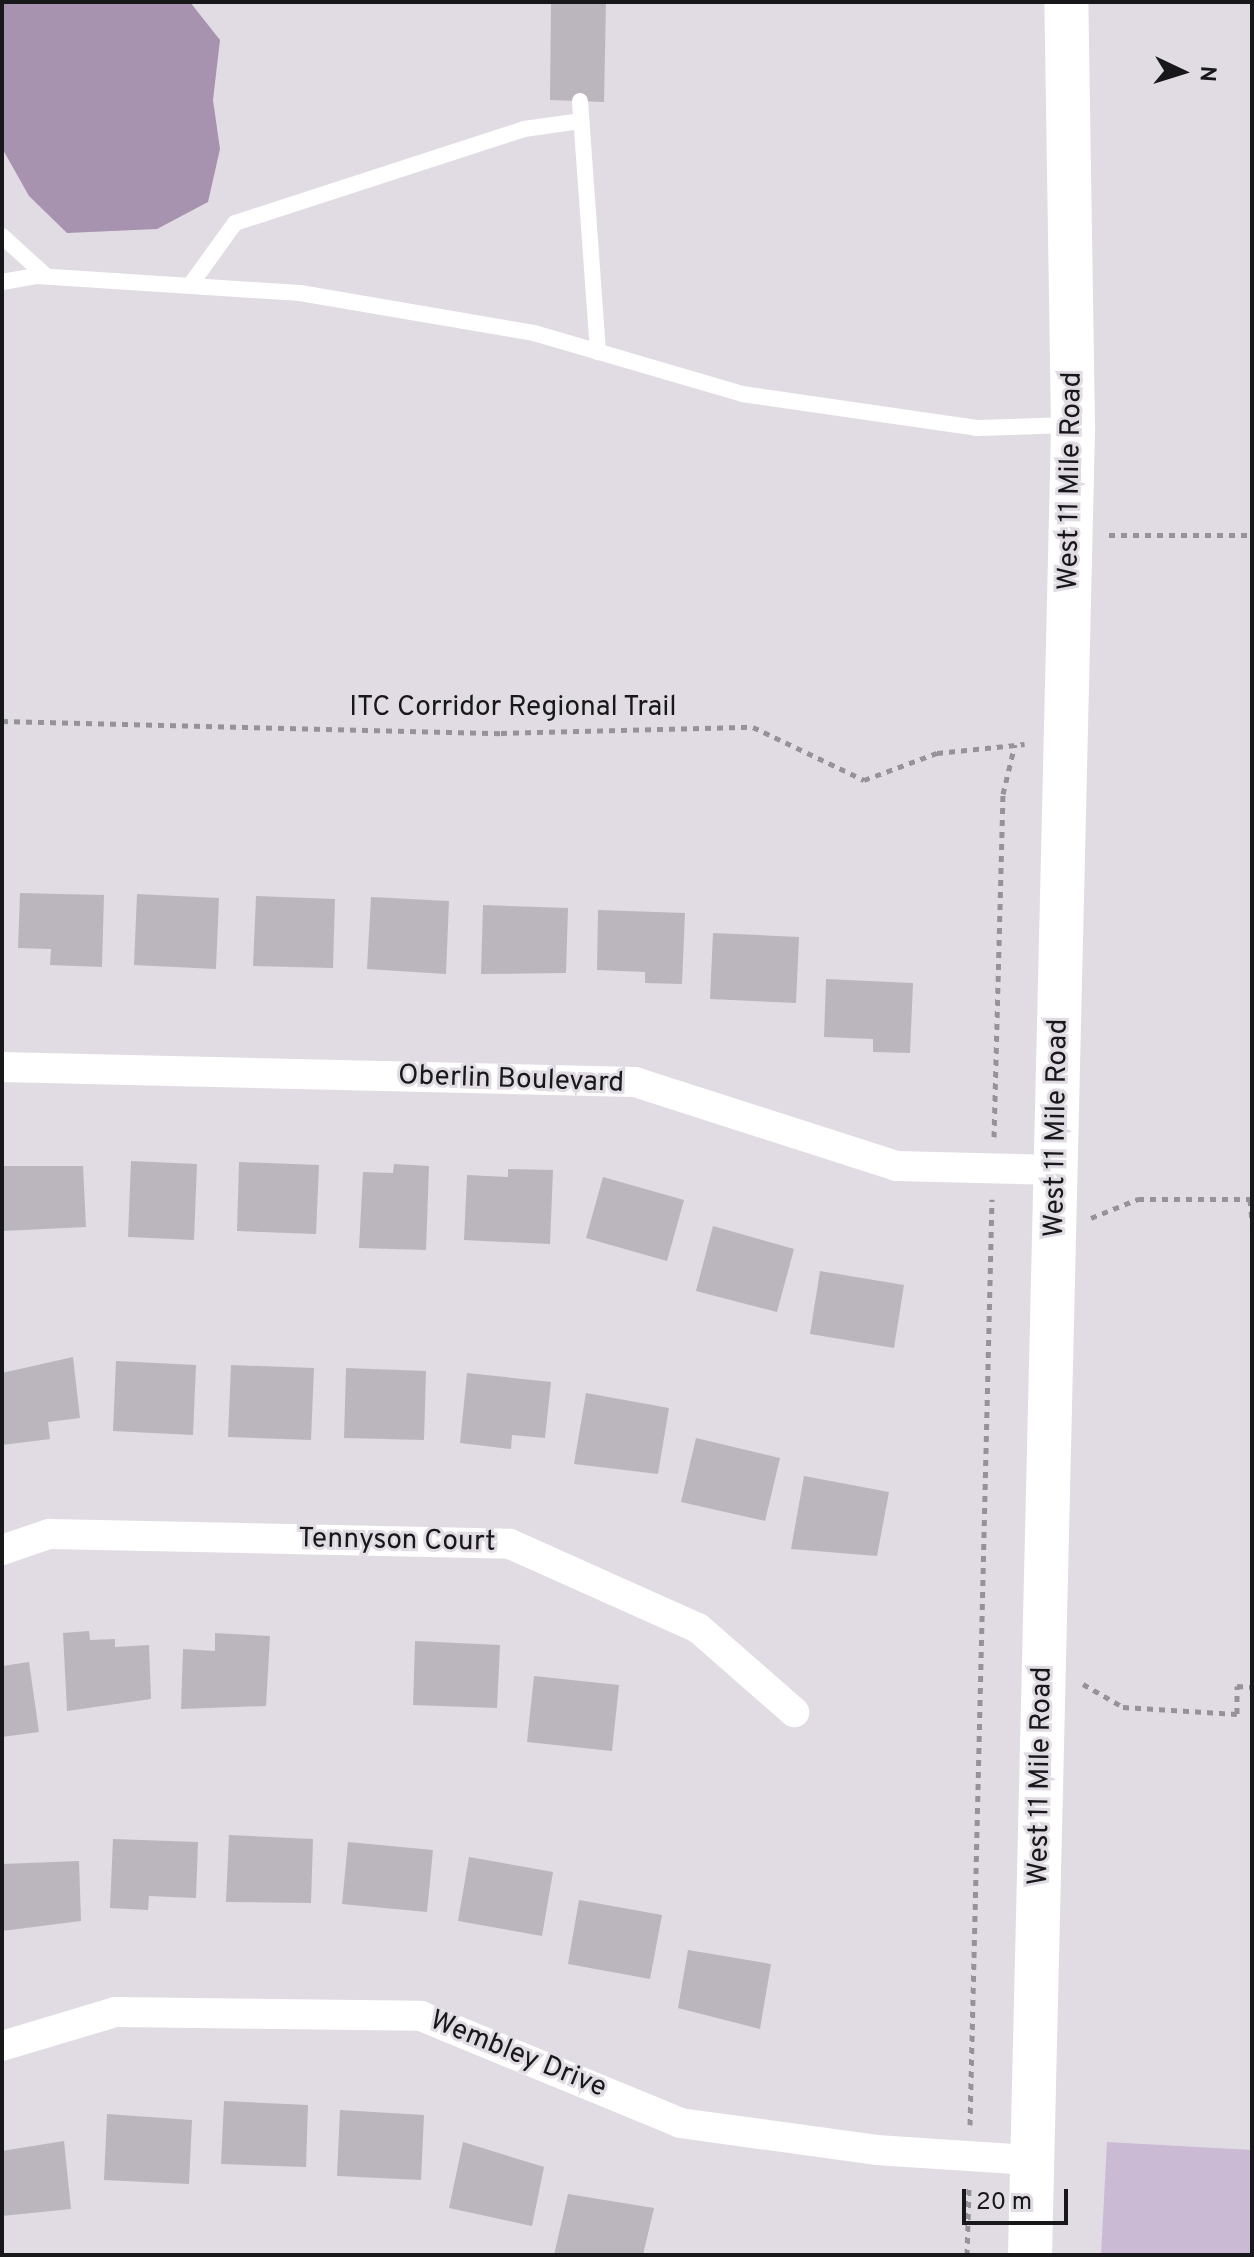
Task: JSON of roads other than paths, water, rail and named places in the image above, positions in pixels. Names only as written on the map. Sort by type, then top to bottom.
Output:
[{"type":"street","name":"West 11 Mile Road","points":[[1030,2255],[1073,425],[1066,2]]},
{"type":"street","name":"Oberlin Boulevard","points":[[2,1067],[635,1082],[896,1166],[1056,1170]]},
{"type":"street","name":"Tennyson Court","points":[[2,1550],[49,1534],[510,1544],[698,1628],[794,1712]]},
{"type":"street","name":"Wembley Drive","points":[[2,2046],[115,2012],[421,2016],[680,2123],[970,2156],[1032,2160]]},
{"type":"lane","points":[[580,101],[598,352]]},
{"type":"lane","points":[[191,284],[235,223],[524,129],[581,121]]},
{"type":"lane","points":[[2,236],[46,276]]},
{"type":"lane","points":[[2,282],[46,276],[191,284],[468,320],[598,352],[742,394],[977,428],[1073,425]]}]
